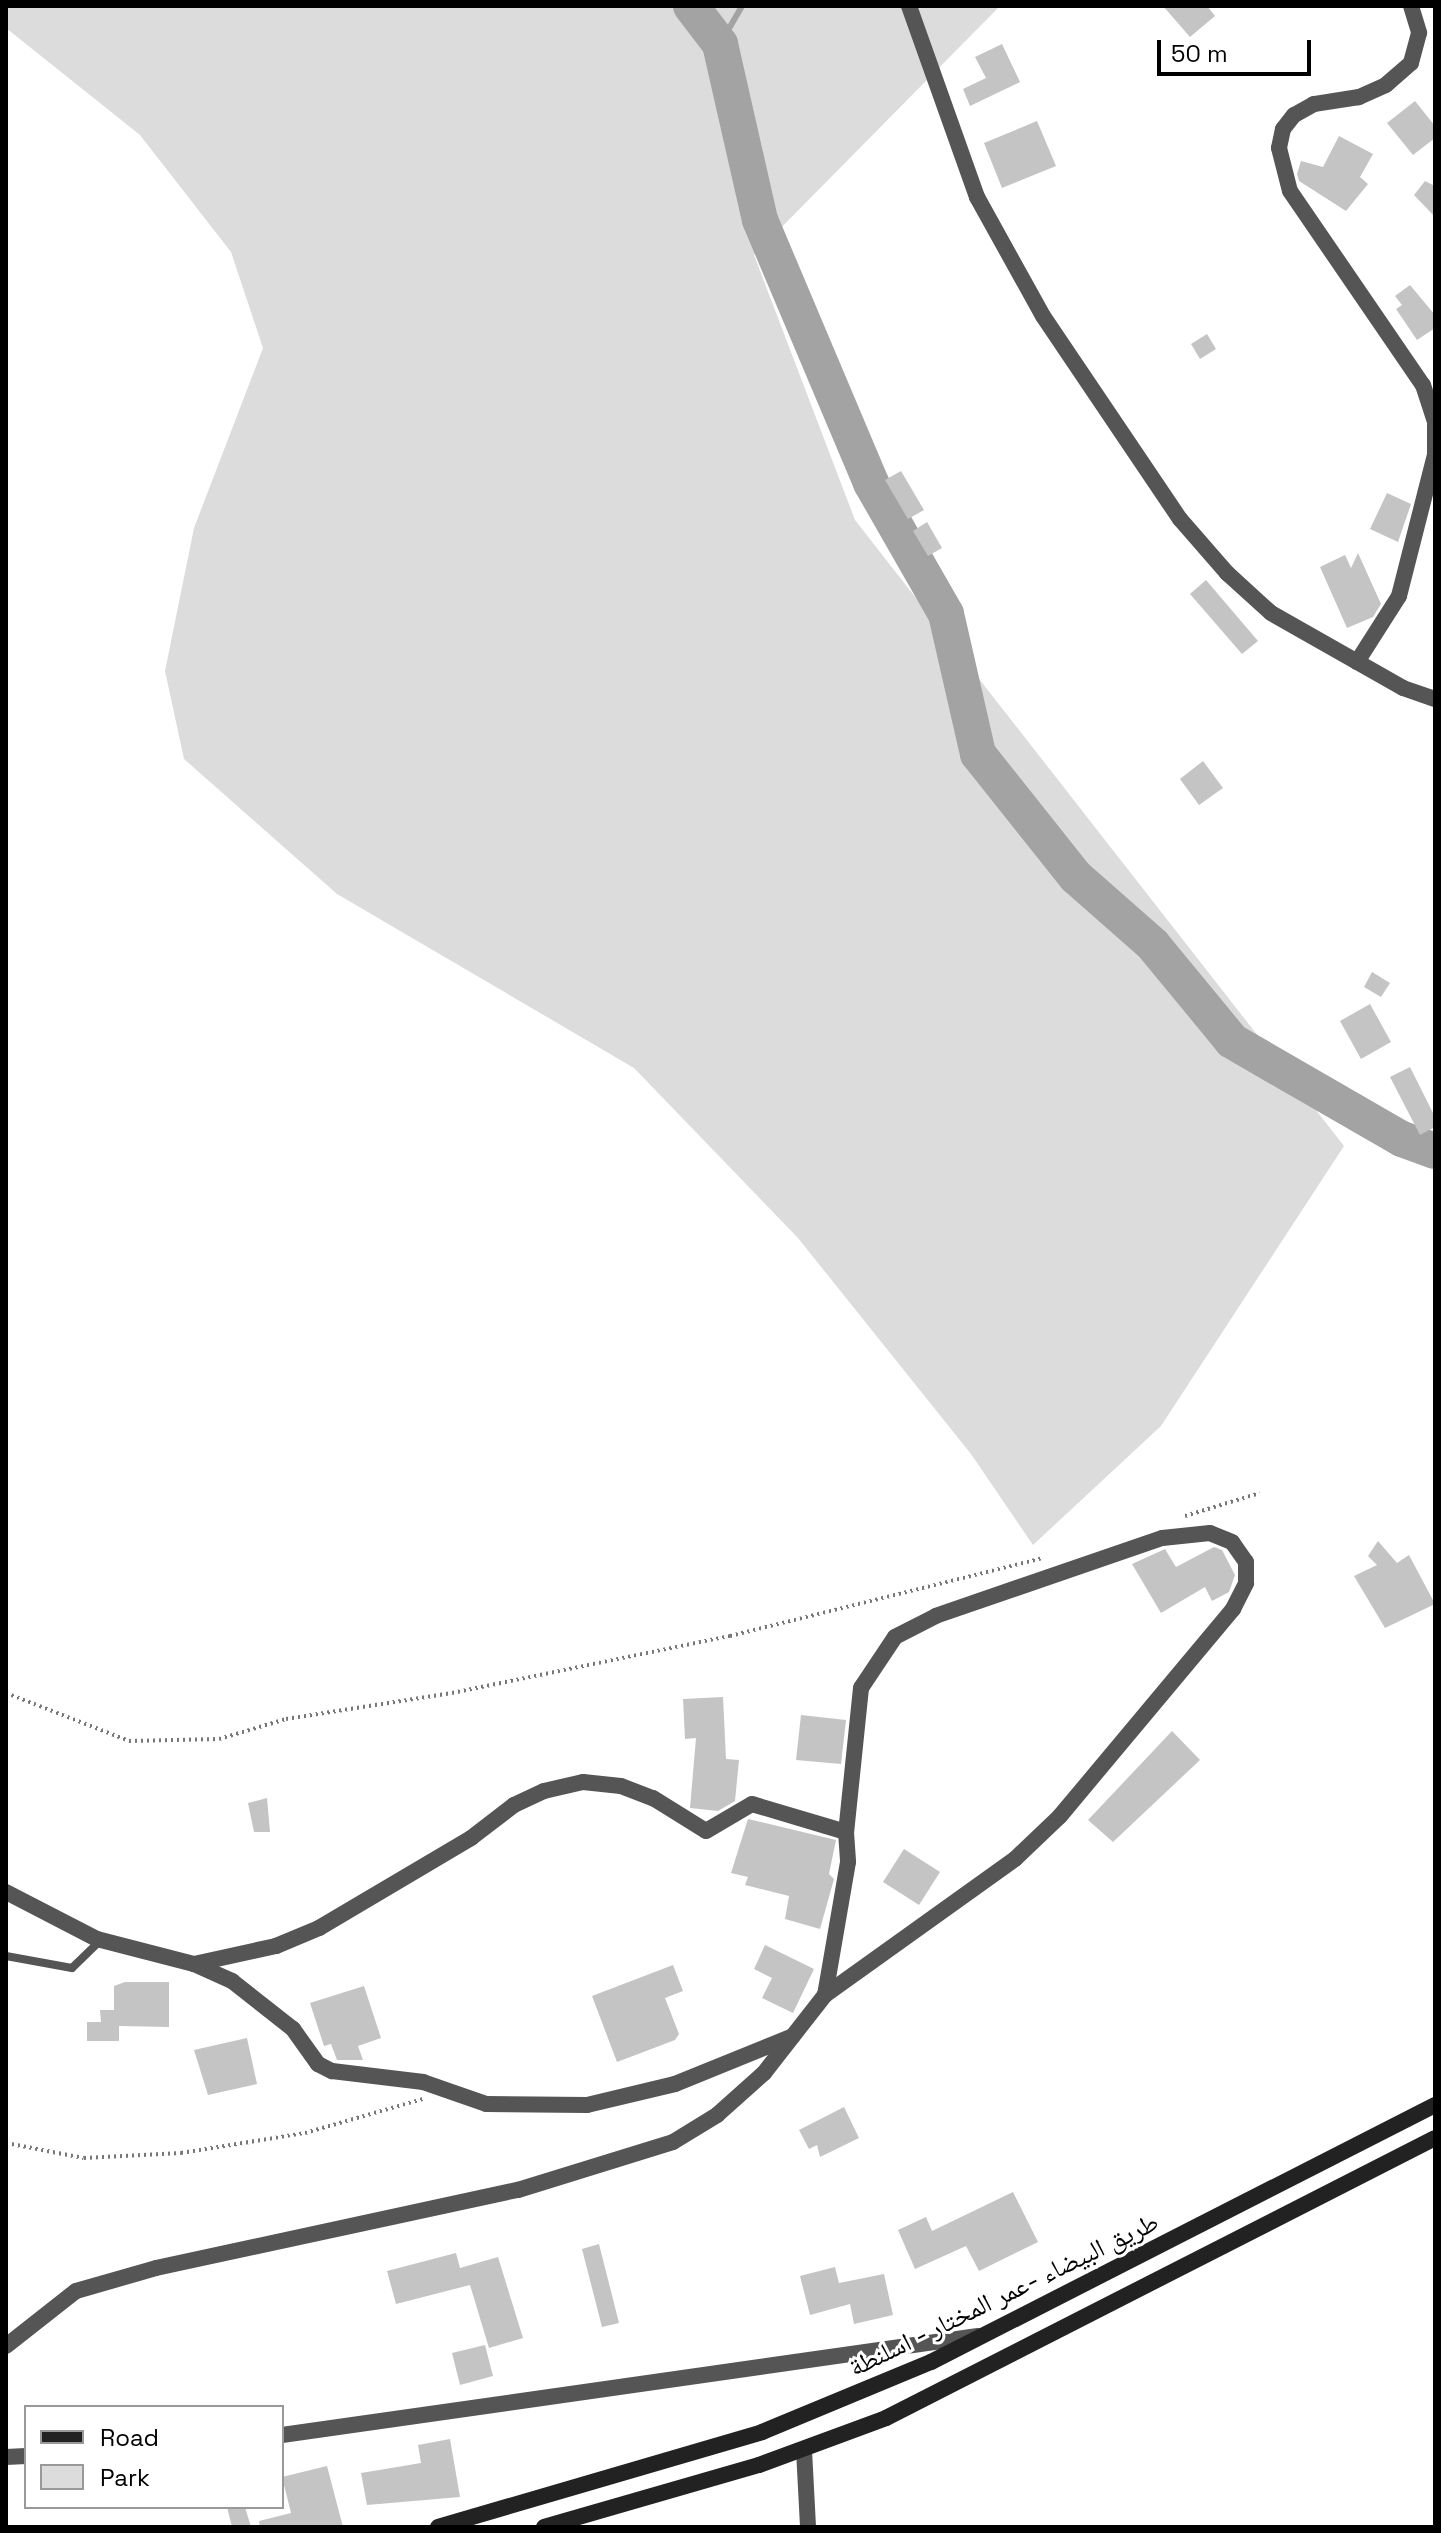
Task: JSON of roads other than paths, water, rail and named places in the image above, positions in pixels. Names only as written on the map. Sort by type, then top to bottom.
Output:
[{"type":"main road","name":"طريق البيضاء -عمر المختار - اسلنطة","points":[[438,2527],[762,2432],[988,2335],[1435,2105]]},
{"type":"main road","points":[[1390,2130],[1405,2154]]},
{"type":"main road","name":"طريق البيضاء -عمر المختار - اسلنطة","points":[[544,2527],[804,2450],[945,2390],[1435,2138]]},
{"type":"street","points":[[909,6],[977,197],[1111,423],[1227,573],[1271,613],[1357,662],[1435,699]]},
{"type":"street","points":[[1357,662],[1399,596],[1435,455],[1435,422],[1423,385],[1290,191],[1279,148],[1283,129],[1294,115],[1314,104],[1372,91],[1411,63],[1419,33],[1411,6]]},
{"type":"street","points":[[6,2346],[76,2291],[156,2268],[518,2190],[673,2142],[717,2115],[795,2036],[825,1995],[1015,1859],[1060,1816],[1233,1609],[1246,1583],[1246,1562],[1232,1542],[1210,1533],[1162,1538],[936,1616],[895,1637],[861,1688],[846,1832],[848,1862],[825,1995]]},
{"type":"street","points":[[194,1964],[276,1946],[319,1928],[471,1838],[514,1805],[544,1791],[583,1782],[621,1786],[653,1798],[706,1831],[752,1804],[846,1832]]},
{"type":"street","points":[[6,1892],[102,1940],[194,1964],[232,1981],[293,2029],[318,2064],[332,2071],[443,2088],[486,2104],[587,2105],[675,2084],[795,2036]]},
{"type":"street","points":[[284,2435],[988,2335]]},
{"type":"street","points":[[804,2450],[808,2527]]},
{"type":"lane","points":[[6,1956],[72,1968],[102,1940]]},
{"type":"waterway","points":[[691,6],[720,44],[760,220],[871,483],[946,614],[978,754],[1076,877],[1153,945],[1232,1041],[1402,1139],[1435,1151]]},
{"type":"waterway","points":[[720,44],[742,6]]}]
